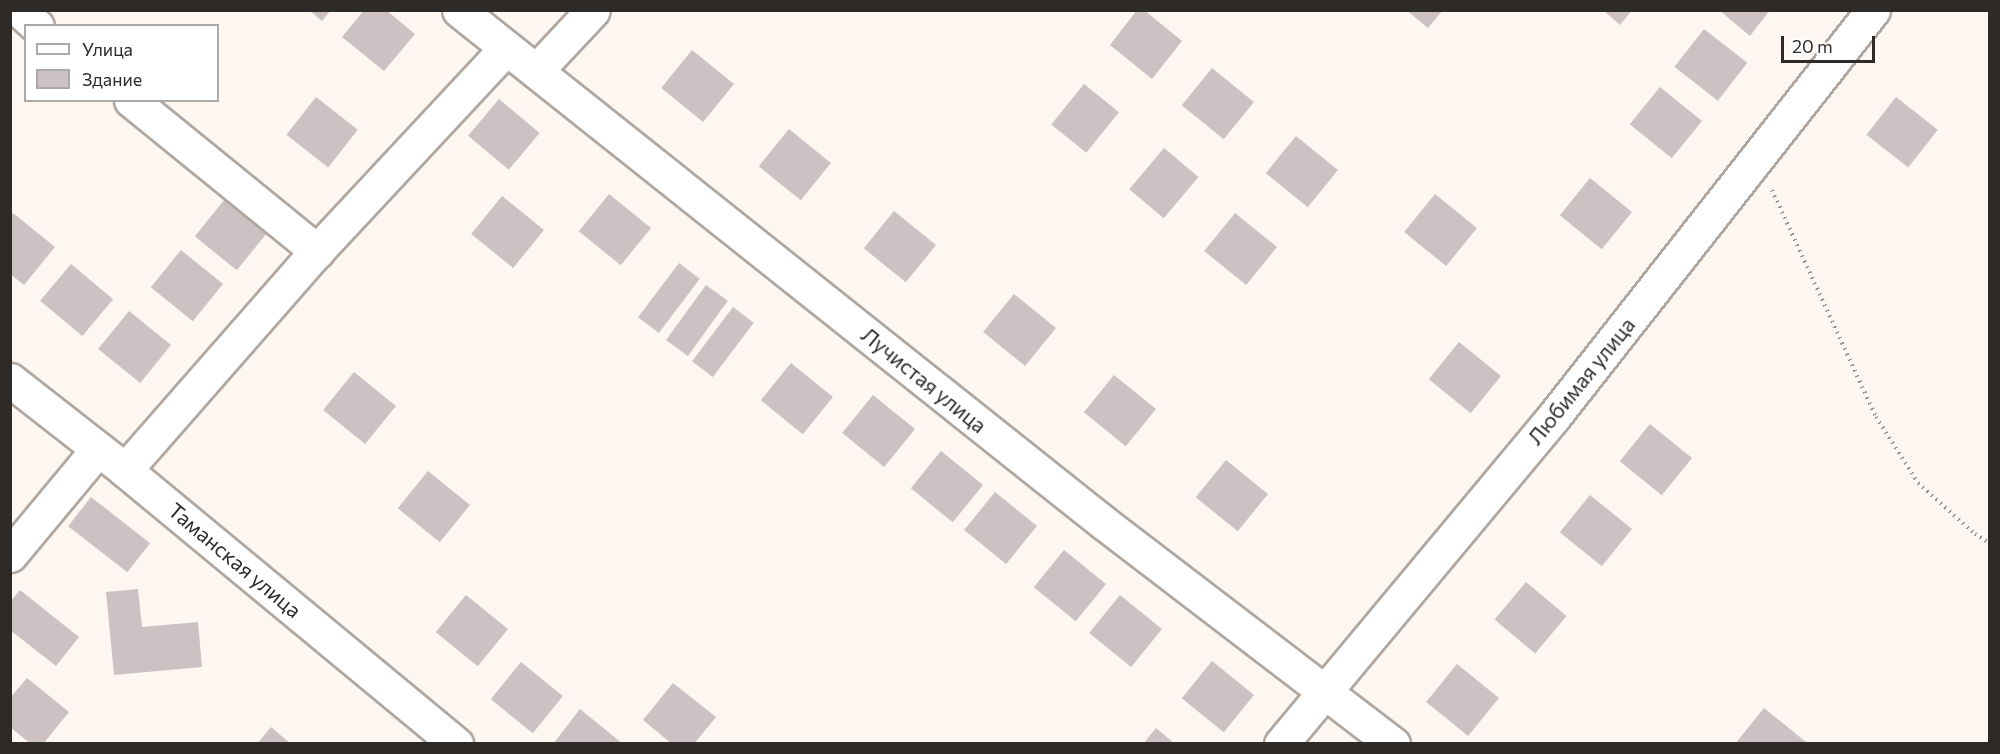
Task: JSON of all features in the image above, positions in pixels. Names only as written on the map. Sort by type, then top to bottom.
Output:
[{"type":"street","points":[[19,10],[35,24]]},
{"type":"street","name":"Лучистая улица","points":[[459,10],[1104,523],[1393,744]]},
{"type":"street","points":[[536,71],[593,10]]},
{"type":"street","name":"Любимая улица","points":[[1281,744],[1324,689],[1548,424],[1873,10]]},
{"type":"street","points":[[125,470],[317,251],[506,48]]},
{"type":"street","points":[[133,102],[317,251]]},
{"type":"street","name":"Таманская улица","points":[[10,380],[125,470],[456,744]]},
{"type":"street","points":[[10,555],[98,449]]},
{"type":"path","points":[[1758,159],[1876,417],[1918,483],[1975,534],[1989,543]]},
{"type":"building","points":[[309,10],[331,10],[322,21]]},
{"type":"building","points":[[364,10],[386,10],[415,34],[384,71],[342,37]]},
{"type":"building","points":[[1137,10],[1144,10],[1182,41],[1152,79],[1110,45]]},
{"type":"building","points":[[1406,10],[1443,10],[1428,28]]},
{"type":"building","points":[[1603,10],[1632,10],[1620,25]]},
{"type":"building","points":[[1719,10],[1770,10],[1750,36]]},
{"type":"building","points":[[1704,29],[1747,63],[1718,101],[1674,67]]},
{"type":"building","points":[[692,50],[734,84],[703,122],[661,88]]},
{"type":"building","points":[[1212,68],[1254,102],[1224,139],[1182,105]]},
{"type":"building","points":[[1084,84],[1119,112],[1086,153],[1051,124]]},
{"type":"building","points":[[1660,87],[1702,121],[1672,158],[1630,124]]},
{"type":"building","points":[[316,97],[358,130],[328,167],[286,135]]},
{"type":"building","points":[[1896,97],[1938,130],[1908,167],[1866,135]]},
{"type":"building","points":[[499,99],[540,133],[509,170],[468,136]]},
{"type":"building","points":[[789,129],[831,163],[801,200],[759,166]]},
{"type":"building","points":[[1296,136],[1338,170],[1308,207],[1266,173]]},
{"type":"building","points":[[1164,148],[1198,177],[1164,218],[1129,189]]},
{"type":"building","points":[[1590,178],[1632,212],[1602,249],[1560,215]]},
{"type":"building","points":[[609,194],[651,228],[621,265],[579,231]]},
{"type":"building","points":[[1435,194],[1477,228],[1446,266],[1404,232]]},
{"type":"building","points":[[502,196],[544,230],[513,268],[471,234]]},
{"type":"building","points":[[225,199],[267,233],[237,270],[195,236]]},
{"type":"building","points":[[894,211],[936,245],[906,282],[864,248]]},
{"type":"building","points":[[13,213],[55,247],[24,285],[10,274],[10,216]]},
{"type":"building","points":[[1235,213],[1277,247],[1246,285],[1204,251]]},
{"type":"building","points":[[181,250],[223,284],[193,321],[151,287]]},
{"type":"building","points":[[679,263],[700,279],[659,333],[638,317]]},
{"type":"building","points":[[71,264],[113,299],[82,336],[40,301]]},
{"type":"building","points":[[706,285],[728,301],[688,356],[666,340]]},
{"type":"building","points":[[1014,294],[1056,328],[1025,366],[983,332]]},
{"type":"building","points":[[733,307],[754,323],[713,377],[692,361]]},
{"type":"building","points":[[129,311],[171,345],[140,383],[98,349]]},
{"type":"building","points":[[1459,342],[1501,376],[1471,413],[1429,379]]},
{"type":"building","points":[[791,363],[833,397],[803,434],[761,400]]},
{"type":"building","points":[[354,372],[396,406],[365,444],[323,410]]},
{"type":"building","points":[[1114,375],[1156,409],[1126,446],[1084,412]]},
{"type":"building","points":[[873,395],[915,429],[884,467],[842,433]]},
{"type":"building","points":[[1650,424],[1692,458],[1662,495],[1620,461]]},
{"type":"building","points":[[941,451],[983,485],[953,522],[911,488]]},
{"type":"building","points":[[1226,460],[1268,494],[1238,531],[1196,497]]},
{"type":"building","points":[[428,471],[470,505],[440,542],[398,508]]},
{"type":"building","points":[[995,492],[1037,526],[1006,564],[964,530]]},
{"type":"building","points":[[1590,495],[1632,529],[1602,566],[1560,532]]},
{"type":"building","points":[[91,497],[150,543],[127,572],[68,526]]},
{"type":"building","points":[[1064,550],[1106,584],[1076,621],[1034,587]]},
{"type":"building","points":[[1526,582],[1567,616],[1535,654],[1495,620]]},
{"type":"building","points":[[138,589],[142,627],[198,622],[202,667],[114,675],[106,592]]},
{"type":"building","points":[[20,590],[79,637],[56,666],[10,630],[10,602]]},
{"type":"building","points":[[466,595],[508,629],[478,666],[436,632]]},
{"type":"building","points":[[1120,595],[1162,629],[1131,667],[1089,633]]},
{"type":"building","points":[[1212,661],[1254,695],[1224,732],[1182,698]]},
{"type":"building","points":[[521,662],[563,696],[533,733],[491,699]]},
{"type":"building","points":[[1457,664],[1499,698],[1468,736],[1426,702]]},
{"type":"building","points":[[27,678],[69,712],[43,744],[31,744],[10,727],[10,698]]},
{"type":"building","points":[[673,683],[716,717],[694,744],[672,744],[643,720]]},
{"type":"building","points":[[1764,708],[1806,742],[1805,744],[1735,744]]},
{"type":"building","points":[[580,709],[623,744],[553,744]]},
{"type":"building","points":[[271,727],[291,744],[257,744]]},
{"type":"building","points":[[1156,728],[1175,744],[1143,744]]}]
